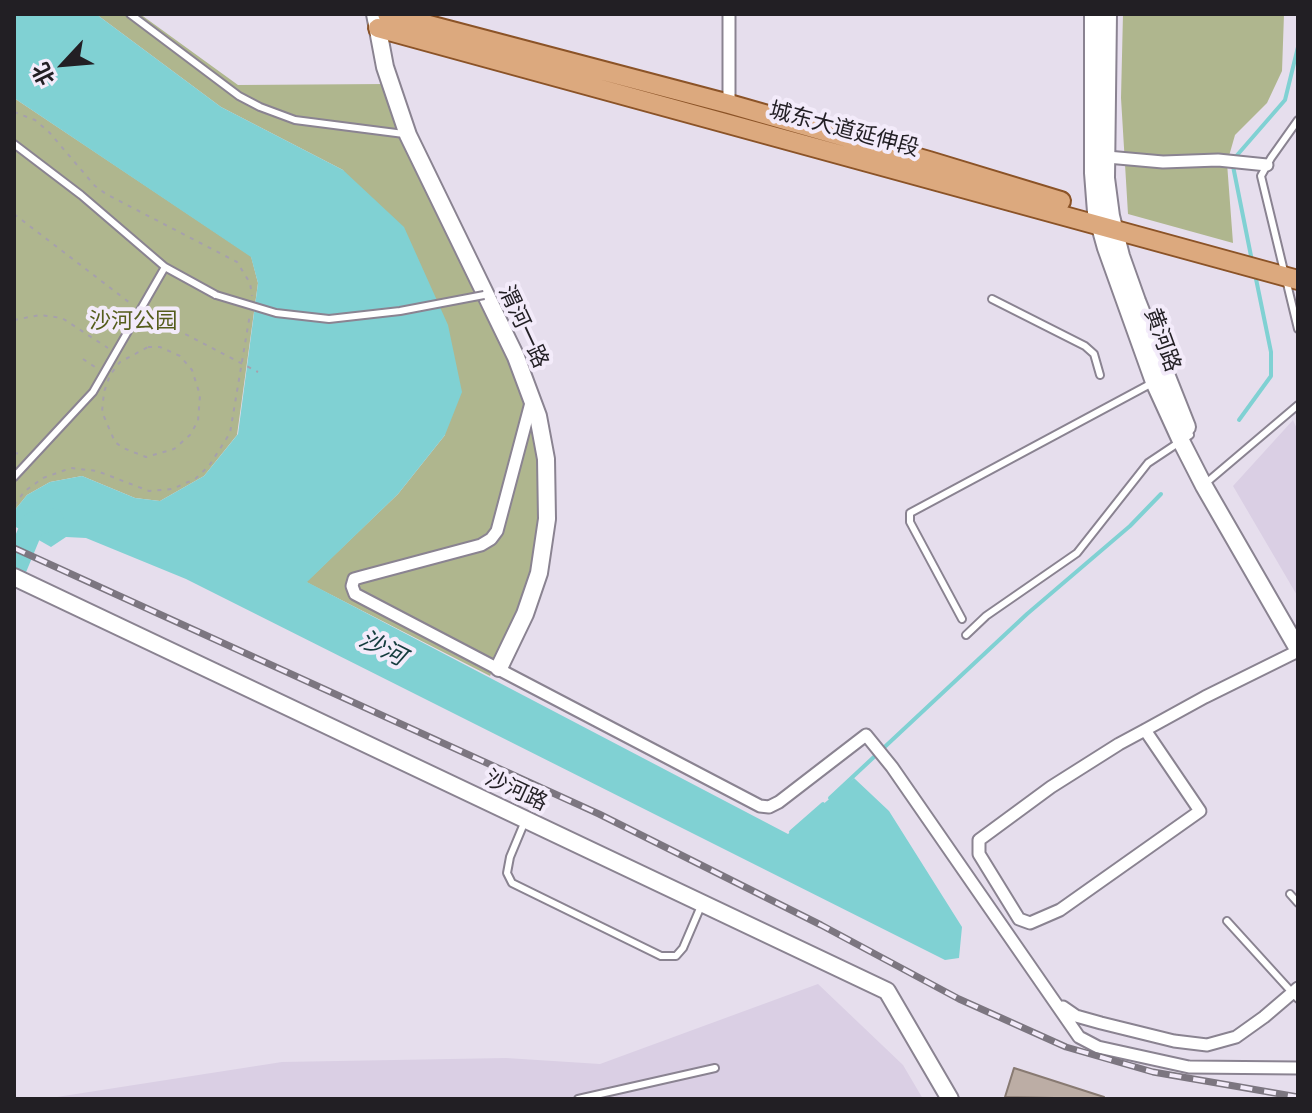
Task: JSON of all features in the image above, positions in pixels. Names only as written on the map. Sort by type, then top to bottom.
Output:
[{"type":"main road","name":"黄河路","points":[[1093,14],[1093,173],[1105,220],[1159,379],[1208,482],[1298,650]]},
{"type":"main road","name":"黄河路","points":[[1105,220],[1108,14]]},
{"type":"main road","name":"渭河一路","points":[[380,19],[385,67],[408,135],[516,357],[538,416],[546,459],[547,519],[539,573],[525,614],[499,668]]},
{"type":"main road","name":"城东大道延伸段","points":[[380,19],[729,104],[915,156],[1298,280]]},
{"type":"main road","name":"城东大道延伸段","points":[[380,19],[1105,220],[1298,268]]},
{"type":"main road","name":"黄河路","points":[[1208,482],[1298,627]]},
{"type":"main road","name":"沙河路","points":[[14,577],[887,991],[950,1099]]},
{"type":"street","points":[[729,14],[729,104]]},
{"type":"street","points":[[1107,157],[1267,165]]},
{"type":"street","points":[[532,398],[497,531],[491,539],[481,545],[354,579],[352,586],[360,597],[760,806],[769,807],[779,802],[866,735],[1079,1037],[1098,1047],[1189,1067],[1298,1068]]},
{"type":"street","points":[[1145,730],[1200,811],[1060,910],[1030,923],[1019,919],[979,854],[979,840],[1051,787],[1145,730],[1298,650]]},
{"type":"street","points":[[1057,1003],[1076,1016],[1174,1041],[1207,1045],[1236,1037],[1296,993]]},
{"type":"lane","points":[[130,14],[239,96],[260,107],[295,120],[408,135]]},
{"type":"lane","points":[[1298,120],[1261,176],[1298,329]]},
{"type":"lane","points":[[14,144],[69,185],[165,267],[216,295],[276,313],[329,319],[400,311],[484,295]]},
{"type":"lane","points":[[14,477],[93,392],[165,267]]},
{"type":"lane","points":[[992,299],[1085,346],[1094,354],[1100,375]]},
{"type":"lane","points":[[962,619],[910,522],[910,513],[1159,379]]},
{"type":"lane","points":[[1208,482],[1298,405]]},
{"type":"lane","points":[[966,635],[986,616],[1077,553],[1141,471],[1186,438]]},
{"type":"lane","points":[[526,820],[510,857],[507,873],[512,883],[661,956],[676,956],[683,948],[702,902]]},
{"type":"lane","points":[[1290,894],[1298,903]]},
{"type":"lane","points":[[1227,921],[1296,993]]},
{"type":"lane","points":[[578,1099],[715,1068]]},
{"type":"path","points":[[14,112],[35,120],[49,132],[95,186],[106,194],[129,209],[237,262],[246,272],[252,294],[230,433],[209,466],[195,479],[172,489],[149,491],[97,471],[71,468],[43,478],[25,491],[14,505]]},
{"type":"path","points":[[14,214],[141,311],[258,372]]},
{"type":"path","points":[[14,320],[40,315],[62,318],[116,353]]},
{"type":"path","points":[[148,347],[160,347],[180,356],[192,370],[200,395],[198,421],[190,435],[174,449],[146,457],[135,455],[115,442],[107,427],[102,412],[104,392],[110,375],[120,362],[148,347]]},
{"type":"shaded area","points":[[1293,420],[1298,431],[1298,597],[1233,486]]},
{"type":"shaded area","points":[[818,984],[903,1065],[923,1099],[44,1099],[282,1062],[506,1058],[600,1064]]},
{"type":"green space","points":[[96,14],[140,14],[238,85],[385,84],[525,399],[541,458],[542,514],[536,556],[521,610],[490,676],[306,582],[398,494],[445,435],[343,170],[221,107]]},
{"type":"green space","points":[[1123,14],[1284,14],[1282,71],[1267,103],[1235,135],[1227,163],[1233,243],[1128,214],[1121,98]]},
{"type":"green space","name":"沙河公园","points":[[14,98],[251,256],[258,283],[237,435],[204,476],[160,501],[135,498],[82,476],[50,482],[27,495],[14,511]]},
{"type":"water","points":[[14,14],[96,14],[221,107],[343,170],[404,227],[448,325],[462,392],[445,435],[398,494],[307,582],[788,834],[854,778],[889,811],[962,927],[959,958],[945,960],[186,579],[86,538],[66,537],[51,547],[14,526],[14,511],[27,495],[50,482],[82,476],[135,498],[160,501],[204,476],[238,434],[258,283],[251,257],[14,98]]},
{"type":"building","points":[[1014,1068],[1104,1097],[1104,1099],[1005,1097]]},
{"type":"waterway","points":[[1252,261],[1232,161],[1285,100],[1298,47]]},
{"type":"waterway","points":[[1239,420],[1271,376],[1271,352],[1255,274]]},
{"type":"waterway","points":[[830,798],[1027,614],[1130,526],[1161,494]]},
{"type":"waterway","name":"沙河","points":[[14,570],[33,524],[52,520]]},
{"type":"waterway","points":[[791,832],[823,804]]},
{"type":"railway","points":[[14,548],[599,814],[821,925],[959,999],[1066,1047],[1153,1072],[1298,1097]]}]
